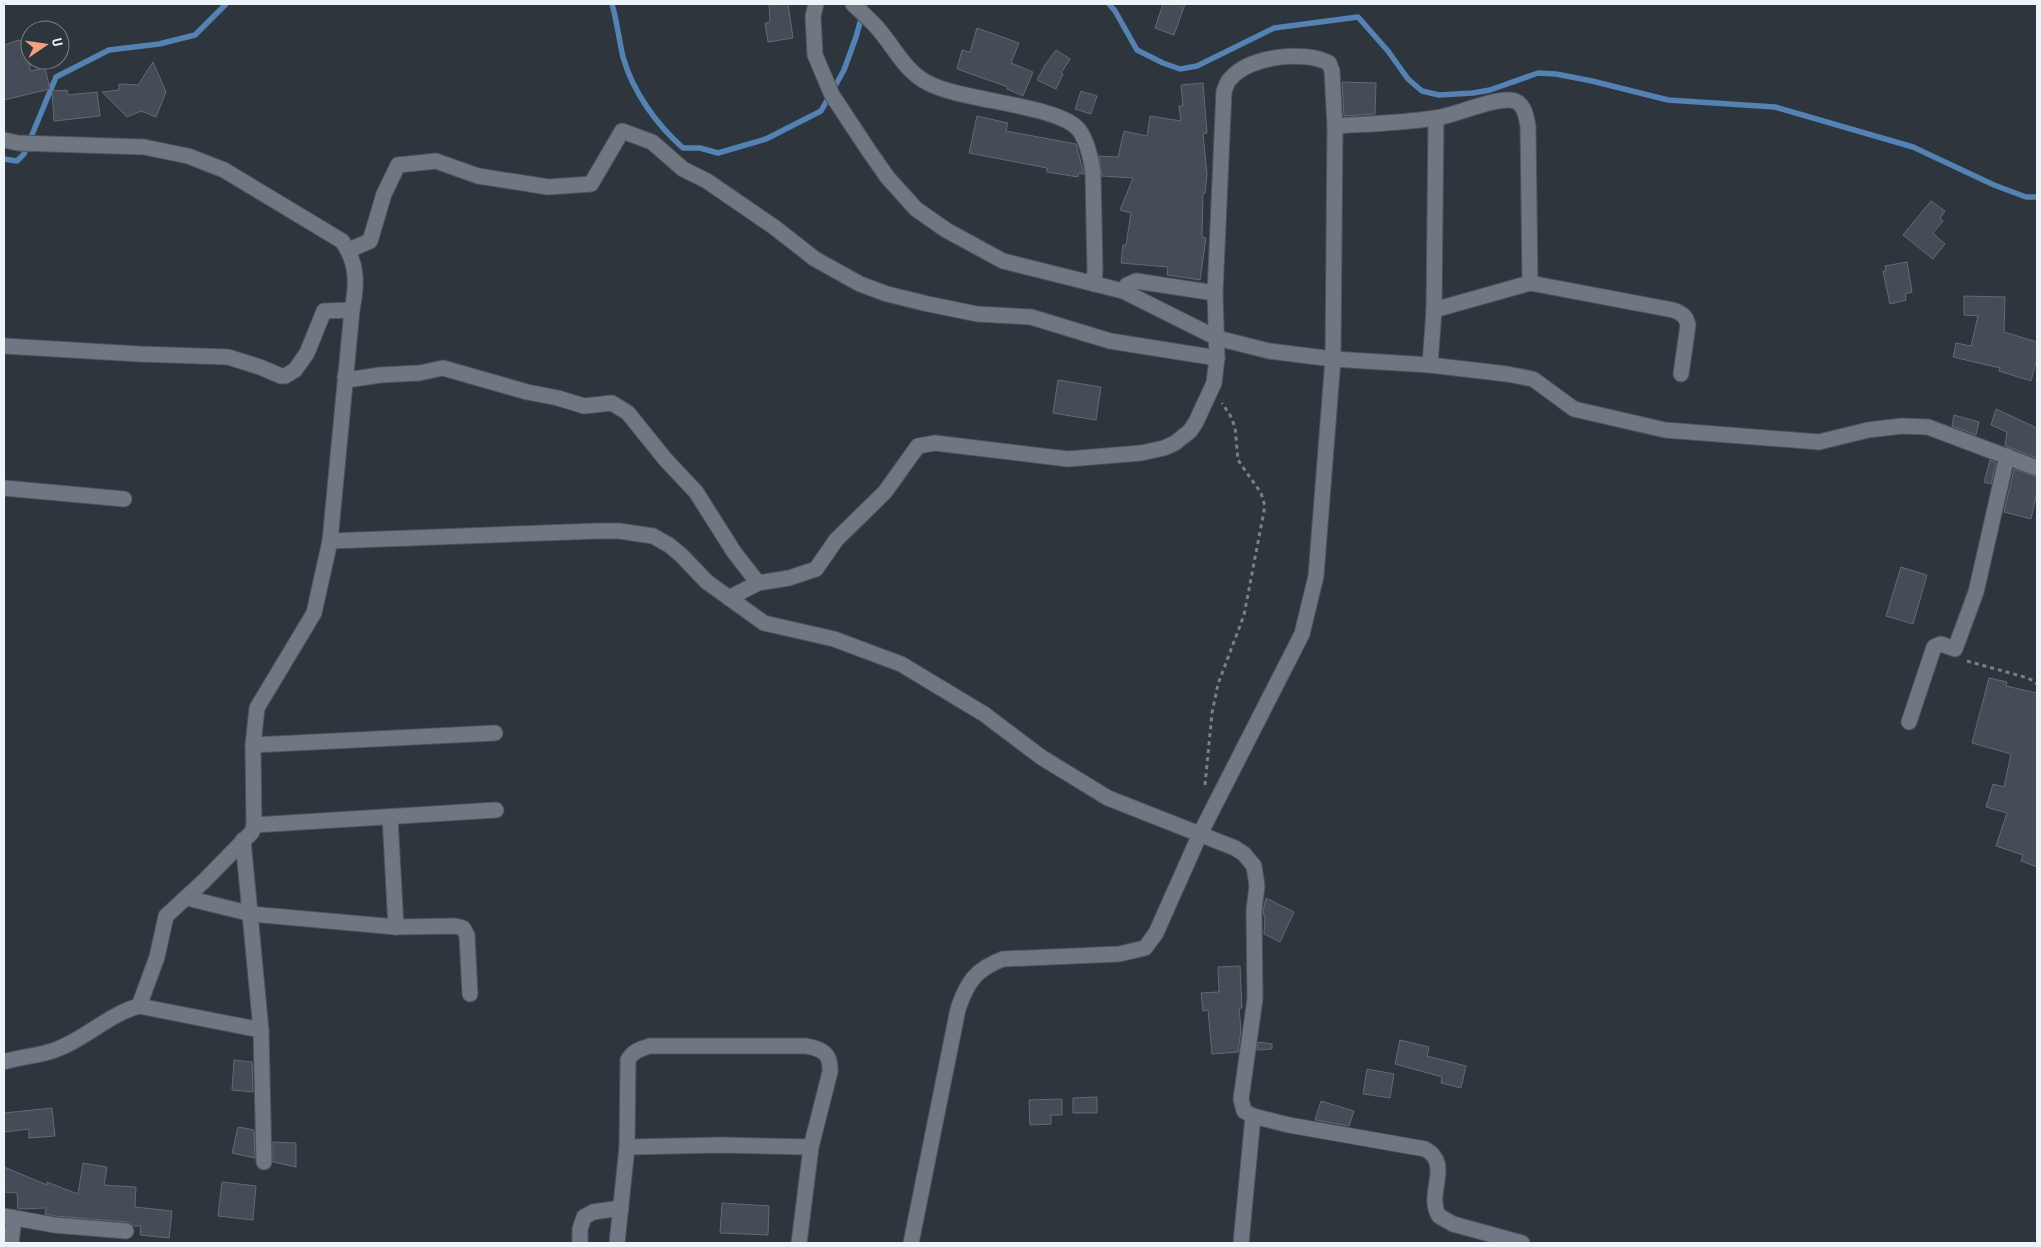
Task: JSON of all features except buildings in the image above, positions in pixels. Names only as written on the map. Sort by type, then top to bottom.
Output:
[{"type":"street","points":[[816,4],[813,16],[815,55],[824,81],[888,178],[916,209],[946,230],[1003,261],[1123,291],[1217,338],[1269,351],[1333,359],[1430,365],[1507,374],[1532,379],[1574,409],[1665,430],[1819,442],[1868,430],[1902,426],[1928,426],[2037,468]]},
{"type":"street","points":[[853,4],[879,30],[912,72],[928,84],[952,92],[1052,115],[1078,129],[1084,138],[1091,159],[1093,173],[1094,284]]},
{"type":"street","points":[[729,598],[758,583],[789,578],[816,569],[836,540],[885,492],[918,446],[935,443],[1068,458],[1142,453],[1164,448],[1184,436],[1196,422],[1214,383],[1217,358],[1214,293],[1224,91],[1229,79],[1241,69],[1257,62],[1280,57],[1320,58],[1329,63],[1332,71],[1335,126],[1333,359],[1316,576],[1302,634],[1200,834],[1156,933],[1145,948],[1119,954],[1003,959],[989,964],[975,974],[964,991],[958,1009],[910,1243]]},
{"type":"street","points":[[1335,126],[1436,118],[1510,100],[1523,106],[1528,126],[1530,283]]},
{"type":"street","points":[[1430,365],[1434,310],[1436,118]]},
{"type":"street","points":[[349,250],[370,240],[384,194],[398,165],[436,161],[487,178],[548,187],[591,184],[622,131],[652,142],[683,169],[707,181],[774,227],[815,259],[860,284],[887,294],[977,314],[1031,318],[1110,341],[1217,358]]},
{"type":"street","points":[[4,140],[18,143],[144,147],[188,156],[224,170],[332,234],[342,241],[349,250],[355,266],[356,288],[345,377],[330,541],[314,613],[257,708],[253,744],[254,825],[252,832],[187,898],[166,916],[157,957],[139,1006]]},
{"type":"street","points":[[1123,291],[1127,285],[1136,281],[1214,293]]},
{"type":"street","points":[[1434,310],[1530,283],[1673,310],[1682,314],[1688,326],[1681,374]]},
{"type":"street","points":[[4,346],[228,357],[285,376],[294,370],[307,353],[324,311],[352,310]]},
{"type":"street","points":[[345,377],[354,380],[419,373],[443,368],[584,406],[612,403],[628,413],[665,460],[696,492],[734,552],[758,583]]},
{"type":"street","points":[[1909,722],[1934,647],[1941,644],[1955,649],[1976,592],[2007,456]]},
{"type":"street","points":[[4,488],[124,499]]},
{"type":"street","points":[[330,541],[597,531],[653,536],[669,545],[681,555],[707,582],[764,623],[834,639],[871,651],[901,664],[984,714],[1041,757],[1108,798],[1235,848],[1244,854],[1254,866],[1256,886],[1254,910],[1255,999],[1241,1099],[1244,1111],[1254,1116],[1290,1125],[1425,1149],[1431,1152],[1438,1162],[1435,1204],[1439,1216],[1453,1224],[1522,1243]]},
{"type":"street","points":[[253,744],[495,733]]},
{"type":"street","points":[[254,825],[496,810]]},
{"type":"street","points":[[390,817],[396,927]]},
{"type":"street","points":[[243,840],[252,914],[261,1030],[264,1162]]},
{"type":"street","points":[[187,898],[252,914],[396,927],[455,926],[463,928],[467,935],[470,994]]},
{"type":"street","points":[[4,1062],[59,1049],[99,1025],[139,1006],[261,1030]]},
{"type":"street","points":[[617,1243],[627,1147],[628,1060],[635,1051],[650,1046],[806,1046],[818,1048],[826,1055],[830,1063],[830,1072],[811,1147],[800,1243]]},
{"type":"street","points":[[1241,1243],[1254,1116]]},
{"type":"street","points":[[627,1147],[721,1145],[811,1147]]},
{"type":"street","points":[[580,1243],[580,1229],[584,1217],[593,1212],[621,1208]]},
{"type":"street","points":[[11,1243],[9,1217],[54,1225],[126,1232]]},
{"type":"path","points":[[1205,786],[1212,713],[1218,684],[1244,615],[1265,506],[1261,492],[1238,460],[1234,427],[1230,415],[1211,389]]},
{"type":"path","points":[[1955,649],[1962,659],[2028,678],[2037,684]]},
{"type":"waterway","points":[[4,159],[17,161],[24,154],[56,77],[109,50],[159,44],[195,35],[226,4]]},
{"type":"waterway","points":[[612,4],[627,70],[647,107],[664,129],[683,148],[700,148],[718,153],[766,139],[821,111],[844,70],[865,4]]},
{"type":"waterway","points":[[1109,4],[1137,50],[1180,69],[1197,66],[1274,28],[1358,17],[1388,51],[1408,79],[1422,91],[1439,95],[1473,93],[1490,90],[1538,73],[1556,74],[1592,81],[1668,100],[1775,107],[1913,147],[1994,185],[2026,197],[2037,197]]}]
